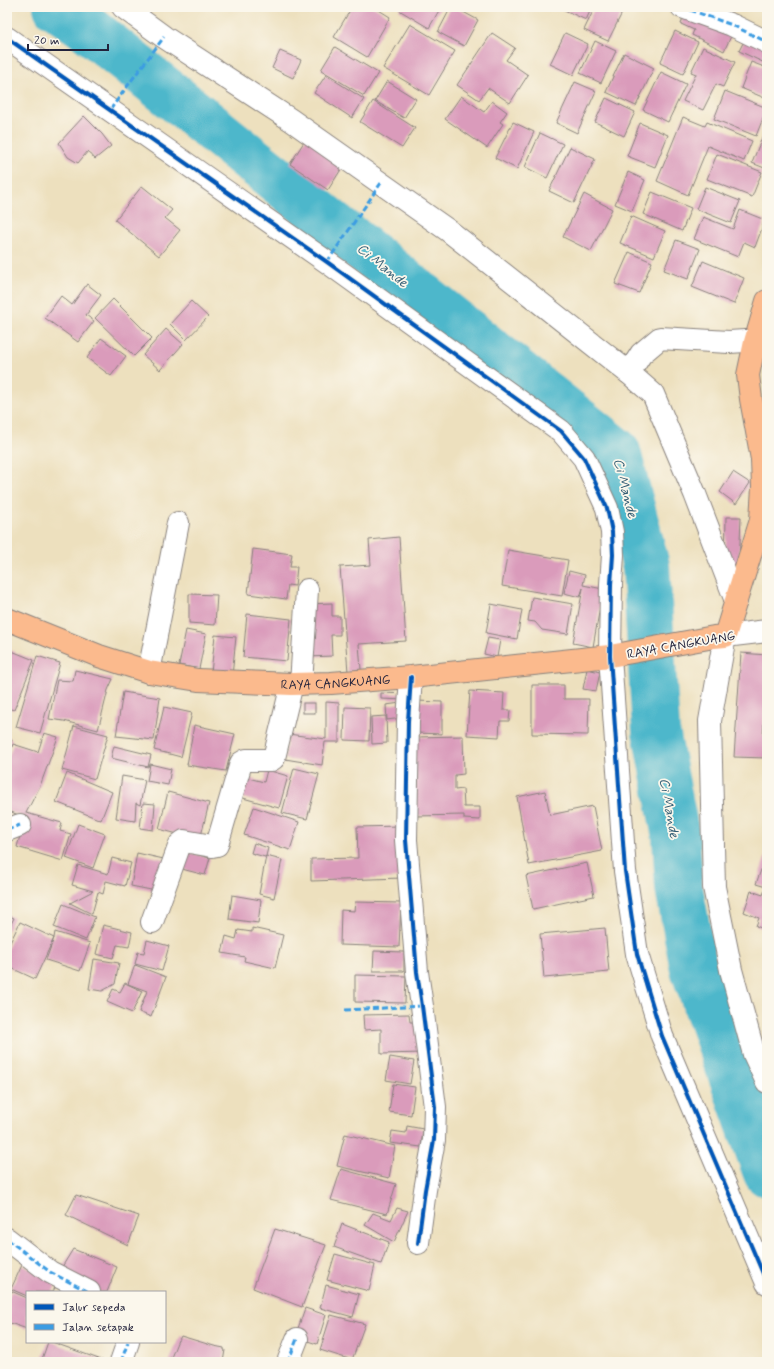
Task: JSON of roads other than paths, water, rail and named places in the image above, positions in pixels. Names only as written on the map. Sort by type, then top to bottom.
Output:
[{"type":"main road","points":[[720,636],[736,601],[761,520],[763,487],[762,459],[748,375],[755,342],[767,301]]},
{"type":"main road","name":"RAYA CANGKUANG","points":[[7,619],[99,656],[149,672],[198,680],[297,684],[410,676],[610,656],[720,636]]},
{"type":"street","points":[[123,7],[160,34],[291,120],[449,232],[653,394],[695,494],[736,601]]},
{"type":"street","points":[[682,7],[732,25],[767,42]]},
{"type":"street","points":[[7,38],[327,262],[561,431],[584,458],[607,508],[612,532],[613,555],[610,656],[625,872],[637,954],[662,1036],[767,1283]]},
{"type":"street","points":[[628,373],[641,354],[660,338],[755,342]]},
{"type":"street","points":[[149,672],[178,523]]},
{"type":"street","points":[[152,922],[180,844],[184,841],[212,846],[217,845],[241,763],[246,760],[274,759],[297,684],[307,590]]},
{"type":"street","name":"RAYA CANGKUANG","points":[[720,636],[767,631]]},
{"type":"street","points":[[720,636],[710,721],[714,887],[731,970],[754,1054],[767,1082]]},
{"type":"street","points":[[410,676],[406,840],[417,972],[435,1107],[434,1140],[425,1190],[418,1243]]},
{"type":"street","points":[[7,1239],[50,1272],[87,1291]]},
{"type":"street","points":[[288,1362],[297,1339]]},
{"type":"street","points":[[121,1362],[128,1343]]},
{"type":"waterway","name":"Ci Mande","points":[[57,7],[85,26],[617,452],[646,566],[656,731],[676,837],[679,888],[694,969],[767,1173]]}]
